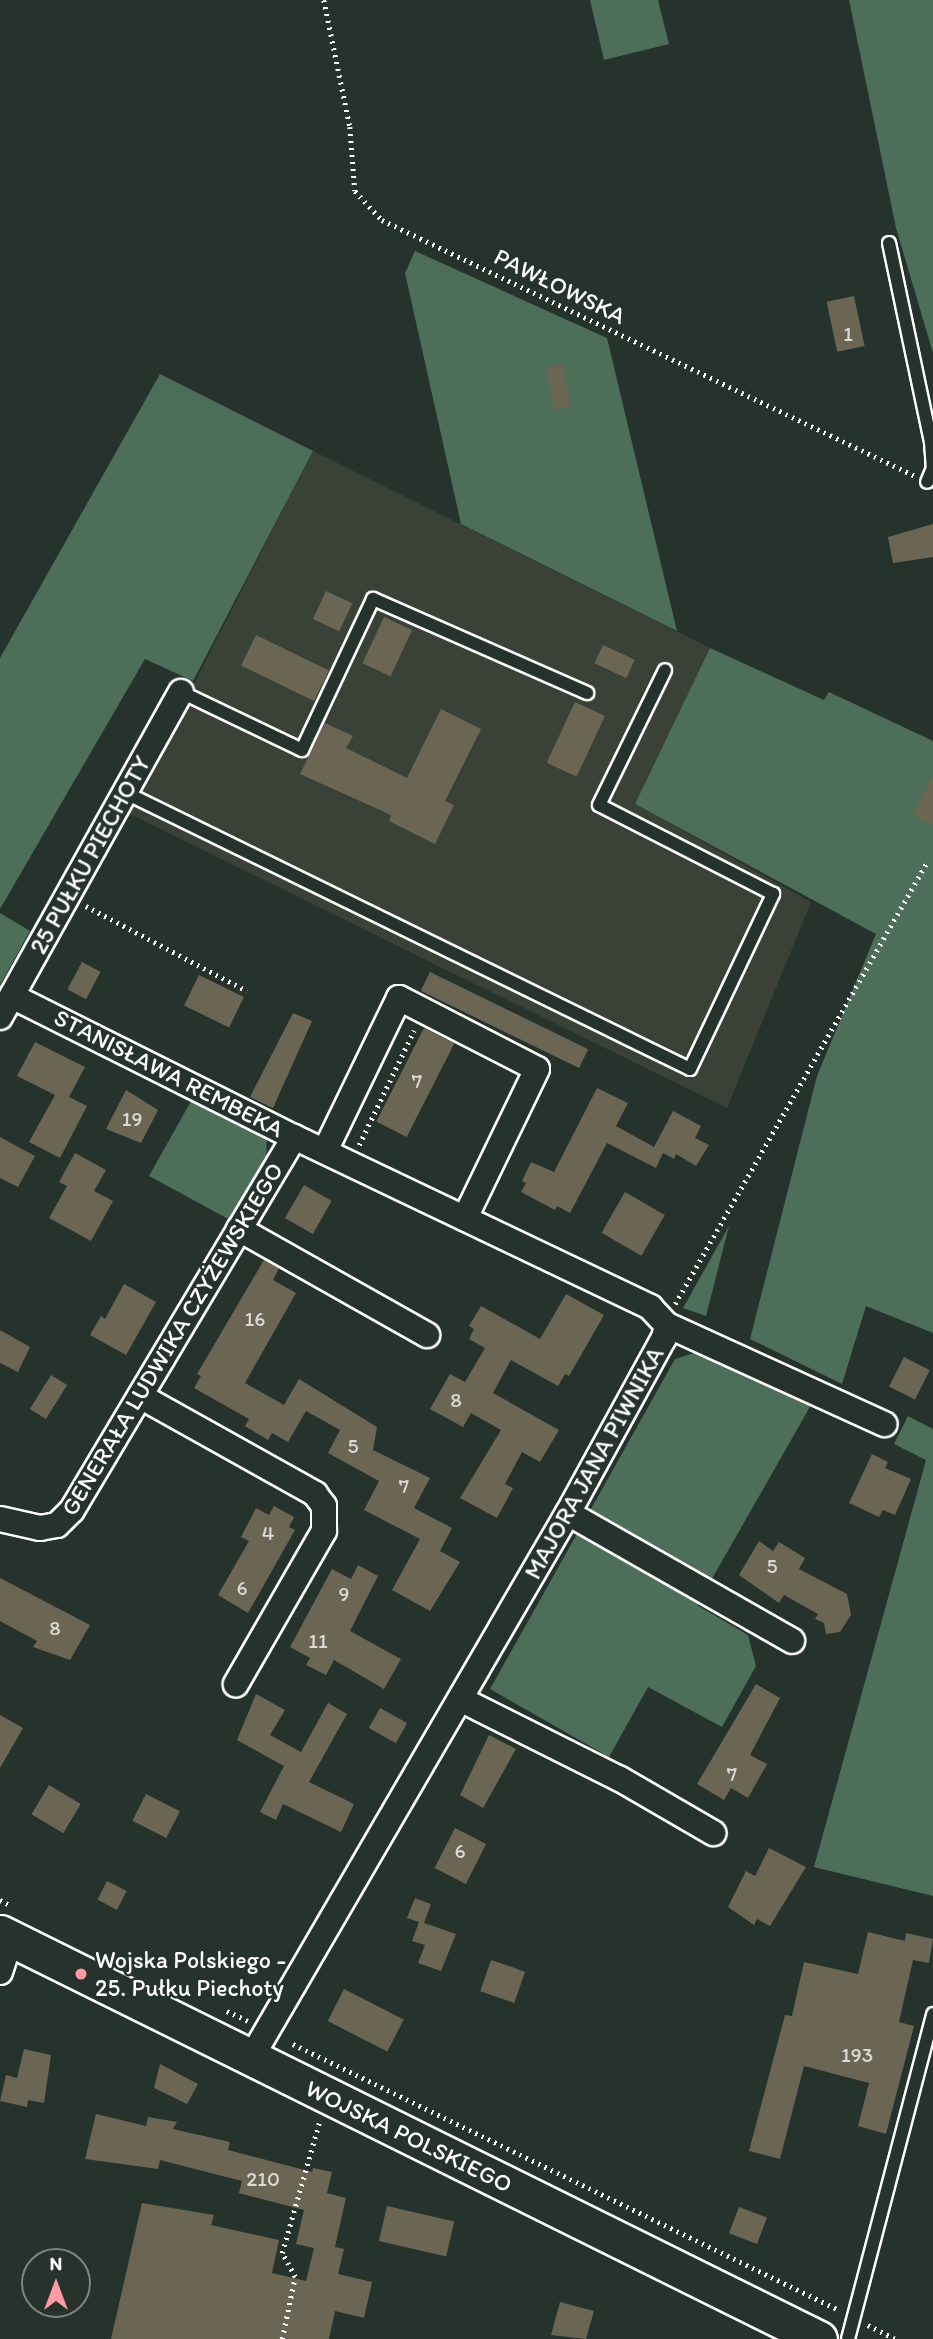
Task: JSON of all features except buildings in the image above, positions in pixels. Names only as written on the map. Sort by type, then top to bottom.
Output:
[{"type":"main road","name":"WOJSKA POLSKIEGO","points":[[11,1928],[259,2044],[336,2099],[818,2339]]},
{"type":"street","name":"25 PUŁKU PIECHOTY","points":[[0,1017],[181,692]]},
{"type":"street","name":"STANISŁAWA REMBEKA","points":[[12,996],[294,1137],[466,1216],[650,1307],[667,1325],[884,1424]]},
{"type":"street","points":[[325,1151],[399,998],[537,1069],[466,1216]]},
{"type":"street","name":"GENERAŁA LUDWIKA CZYŻEWSKIEGO","points":[[0,1519],[40,1528],[65,1518],[141,1396],[294,1137]]},
{"type":"street","points":[[239,1229],[428,1335]]},
{"type":"street","name":"MAJORA JANA PIWNIKA","points":[[259,2044],[462,1700],[664,1338],[667,1325]]},
{"type":"street","points":[[141,1396],[316,1494],[324,1506],[324,1531],[236,1684]]},
{"type":"street","points":[[568,1513],[792,1641]]},
{"type":"street","points":[[462,1700],[620,1779],[713,1833]]},
{"type":"street","points":[[0,1972],[11,1928]]},
{"type":"lane","points":[[889,243],[931,442],[933,468],[927,482]]},
{"type":"lane","points":[[181,692],[302,750],[373,599],[587,693]]},
{"type":"lane","points":[[124,792],[690,1069],[773,894],[599,805],[665,670]]},
{"type":"lane","points":[[848,2339],[933,2014]]},
{"type":"path","name":"PAWŁOWSKA","points":[[324,0],[350,127],[355,191],[382,220],[927,482]]},
{"type":"path","name":"MAJORA JANA PIWNIKA","points":[[667,1325],[926,864]]},
{"type":"path","points":[[67,896],[247,991]]},
{"type":"path","points":[[350,1163],[423,1010]]},
{"type":"path","points":[[0,1900],[11,1928]]},
{"type":"path","points":[[220,2008],[259,2044],[896,2339]]},
{"type":"path","points":[[282,2339],[295,2277],[282,2253],[320,2120],[336,2099]]},
{"type":"shaded area","points":[[313,451],[710,648],[635,804],[811,902],[727,1108],[128,813]]},
{"type":"green space","points":[[590,0],[658,0],[669,44],[604,60]]},
{"type":"green space","points":[[849,0],[933,0],[933,353],[896,228]]},
{"type":"green space","points":[[415,251],[607,338],[677,631],[461,524],[405,273]]},
{"type":"green space","points":[[160,374],[313,451],[193,681],[145,659],[0,909],[0,658]]},
{"type":"green space","points":[[710,648],[824,700],[829,692],[933,741],[933,1333],[866,1306],[842,1384],[750,1339],[817,1076],[876,934],[635,804]]},
{"type":"green space","points":[[0,913],[30,931],[0,985]]},
{"type":"green space","points":[[195,1094],[267,1137],[266,1162],[232,1221],[149,1176]]},
{"type":"green space","points":[[729,1226],[706,1316],[683,1308]]},
{"type":"green space","points":[[700,1351],[811,1405],[697,1605],[748,1635],[756,1666],[722,1727],[648,1687],[609,1757],[490,1689],[675,1359]]},
{"type":"green space","points":[[908,1416],[933,1429],[933,1896],[814,1867],[926,1460],[894,1444]]},
{"type":"place","name":"Wojska Polskiego - 25. Pułku Piechoty","points":[[81,1974]]}]
